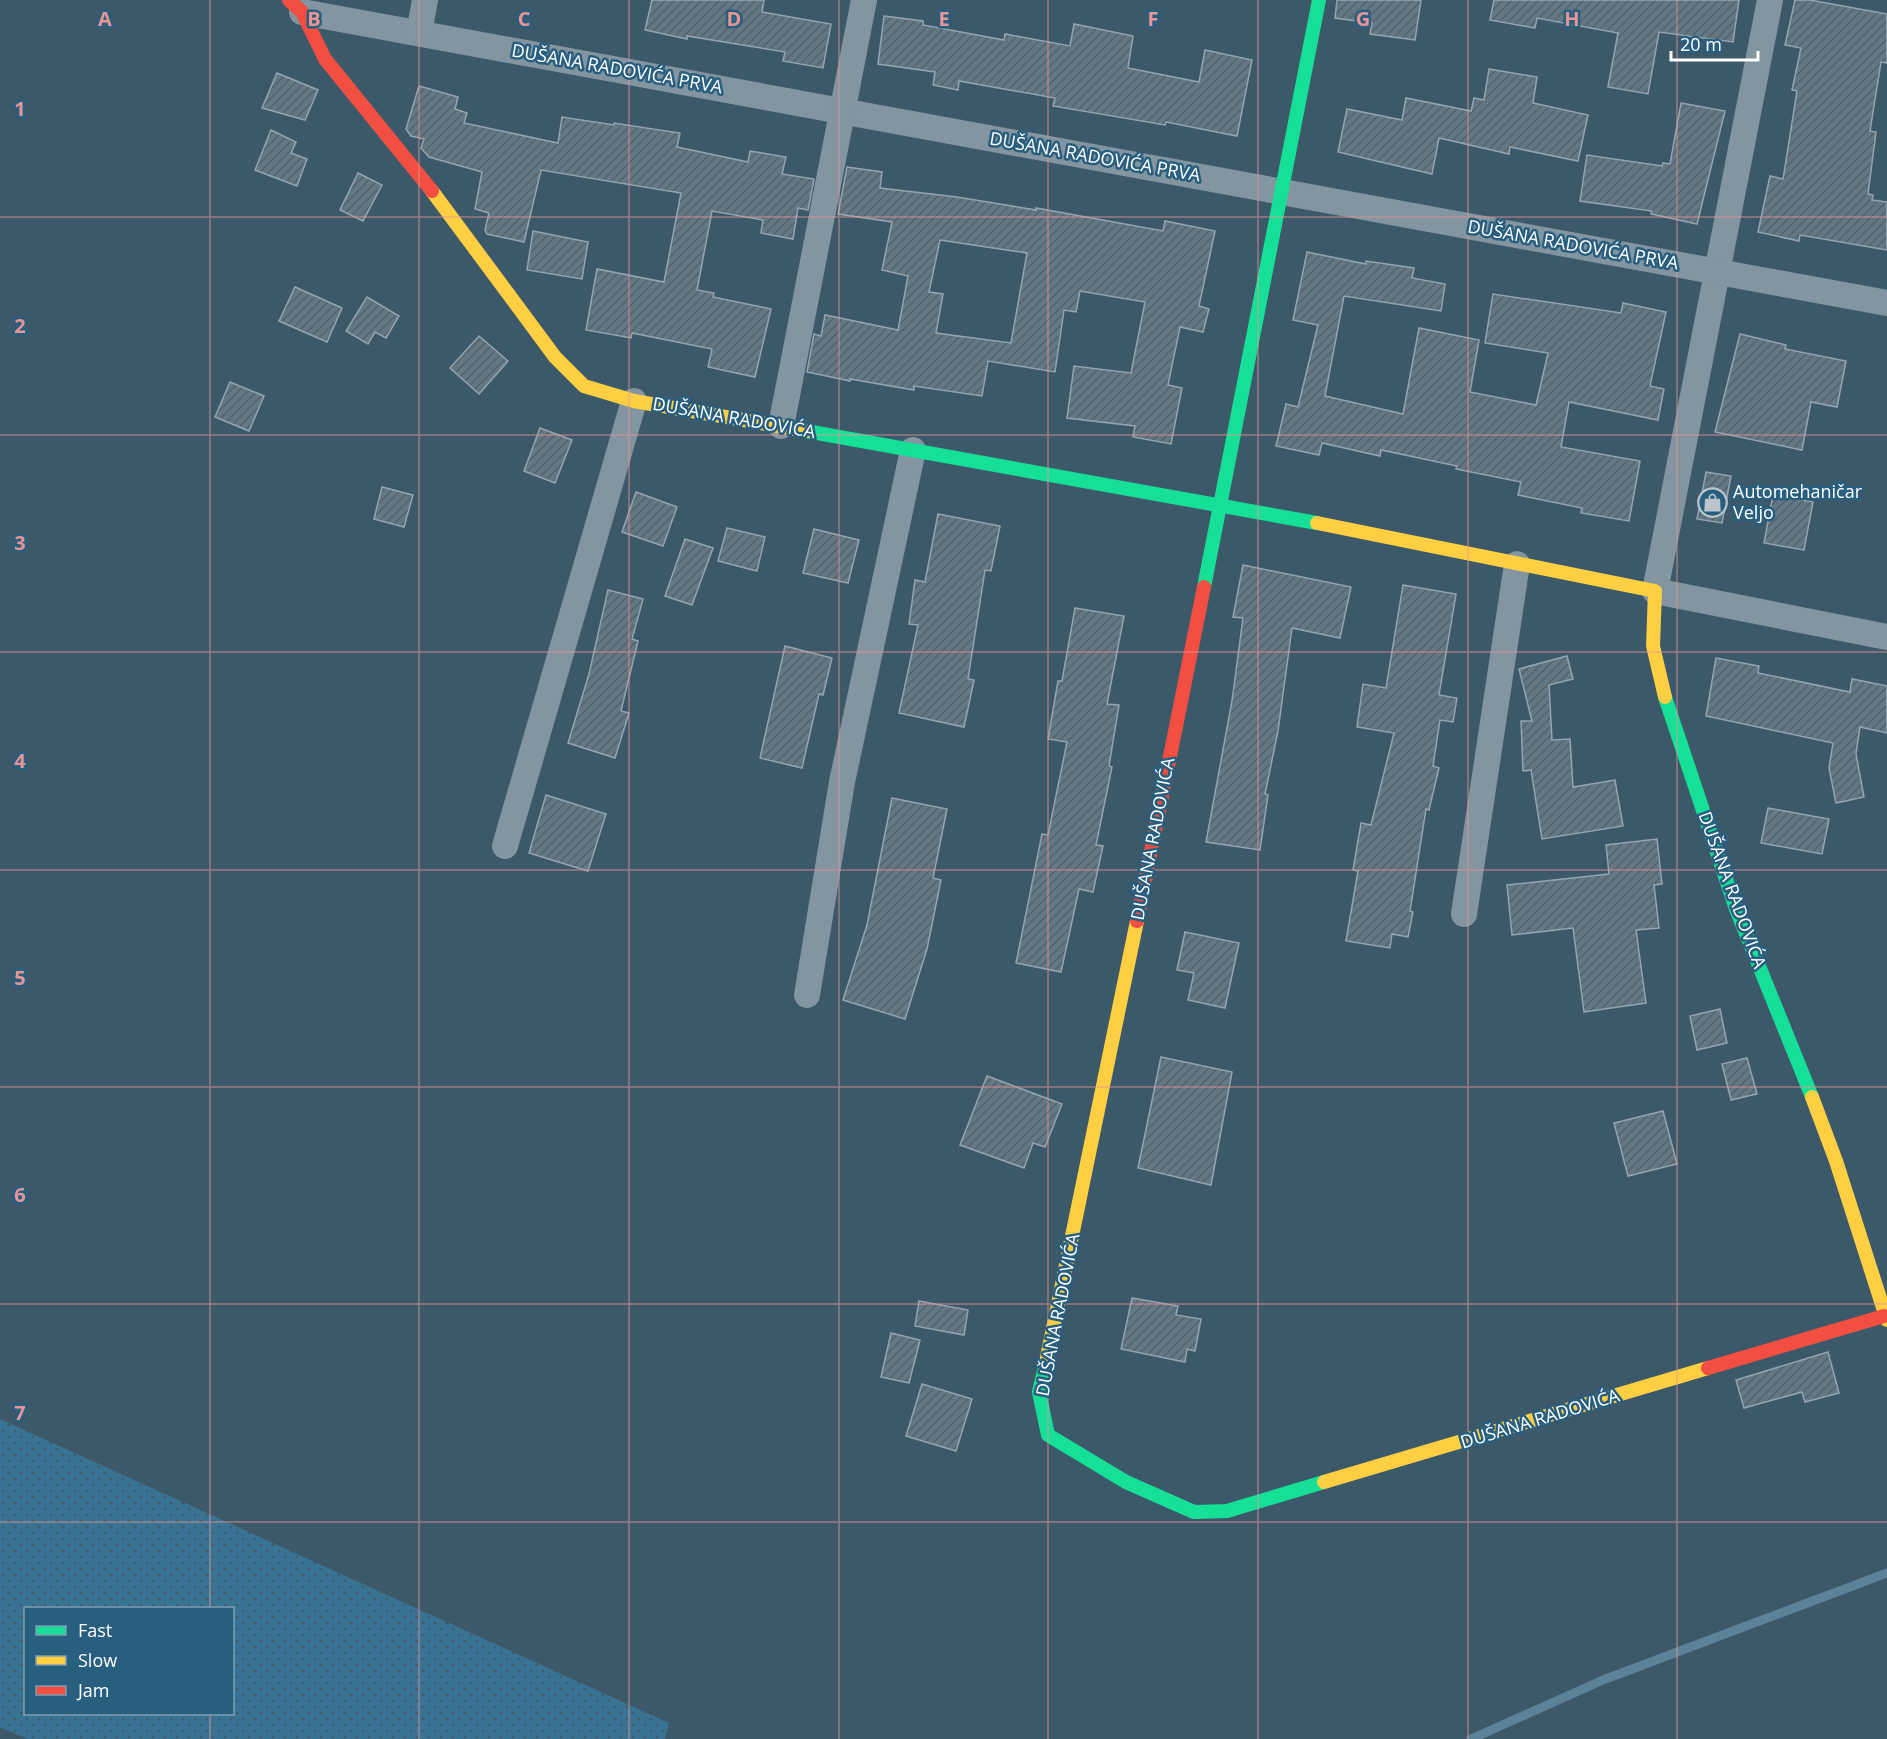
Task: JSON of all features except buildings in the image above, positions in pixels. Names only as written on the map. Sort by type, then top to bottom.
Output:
[{"type":"street","points":[[419,33],[425,0]]},
{"type":"street","points":[[781,426],[864,0]]},
{"type":"street","points":[[1220,504],[1319,0]]},
{"type":"street","points":[[1770,0],[1719,272],[1655,591],[1887,637]]},
{"type":"street","points":[[295,6],[325,59],[437,197],[555,357],[584,386],[634,401]]},
{"type":"street","name":"DUŠANA RADOVIĆA PRVA","points":[[295,6],[419,33],[1887,303]]},
{"type":"street","name":"DUŠANA RADOVIĆA","points":[[505,846],[634,401],[1220,504],[1655,591],[1653,646],[1663,692],[1736,909],[1806,1080],[1880,1274],[1886,1318],[1227,1511],[1194,1512],[1126,1482],[1048,1435],[1039,1392],[1065,1278],[1220,504]]},
{"type":"street","points":[[807,995],[842,782],[913,450]]},
{"type":"street","points":[[1464,914],[1517,564]]},
{"type":"shaded area","points":[[0,1419],[669,1723],[665,1739],[28,1739],[0,1727]]},
{"type":"waterway","points":[[1471,1739],[1603,1680],[1887,1573]]},
{"type":"traffic: fast","points":[[1204,587],[1319,0]]},
{"type":"traffic: fast","points":[[806,431],[1317,523]]},
{"type":"traffic: fast","points":[[1665,697],[1736,909],[1812,1097]]},
{"type":"traffic: fast","points":[[1045,1367],[1039,1392],[1048,1435],[1126,1482],[1194,1512],[1227,1511],[1324,1482]]},
{"type":"traffic: slow","points":[[432,191],[555,357],[584,386],[634,401],[806,431]]},
{"type":"traffic: slow","points":[[1317,523],[1655,591],[1653,646],[1665,697]]},
{"type":"traffic: slow","points":[[1045,1367],[1137,921]]},
{"type":"traffic: slow","points":[[1812,1097],[1836,1161],[1887,1320]]},
{"type":"traffic: slow","points":[[1324,1482],[1708,1368]]},
{"type":"traffic: jam","points":[[289,0],[302,12],[325,59],[432,191]]},
{"type":"traffic: jam","points":[[1137,921],[1204,587]]},
{"type":"traffic: jam","points":[[1708,1368],[1884,1316]]},
{"type":"place","name":"Automehaničar Veljo","points":[[1712,502]]}]
